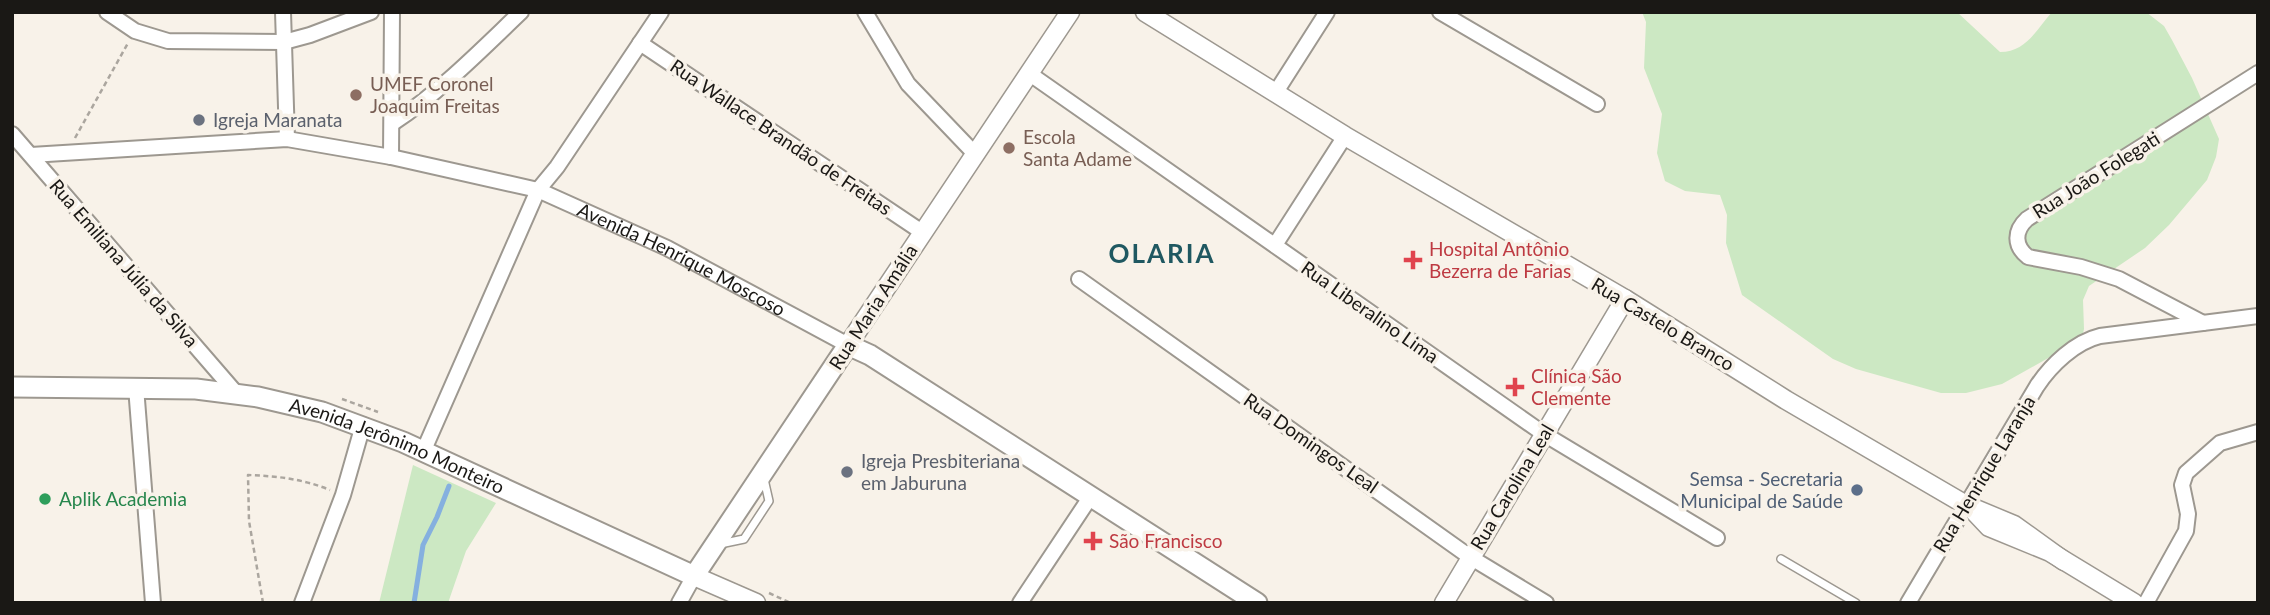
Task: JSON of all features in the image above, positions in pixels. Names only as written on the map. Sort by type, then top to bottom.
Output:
[{"type":"main road","name":"Rua Maria Amália","points":[[694,576],[848,345]]},
{"type":"main road","name":"Avenida Henrique Moscoso","points":[[848,345],[870,355],[1257,603]]},
{"type":"main road","name":"Avenida Jerônimo Monteiro","points":[[12,387],[196,388],[300,406],[363,425],[694,576]]},
{"type":"street","points":[[107,12],[135,31],[168,41],[284,42],[371,12]]},
{"type":"street","points":[[283,12],[286,139]]},
{"type":"street","points":[[391,12],[391,157]]},
{"type":"street","points":[[393,123],[455,75],[521,12]]},
{"type":"street","points":[[423,452],[538,190],[557,167],[661,12]]},
{"type":"street","points":[[865,12],[908,85],[975,154]]},
{"type":"street","name":"Rua Maria Amália","points":[[848,345],[1070,12]]},
{"type":"street","name":"Rua Castelo Branco","points":[[1145,12],[1345,136],[1625,299],[1786,400],[1966,505],[1997,532],[2050,552],[2134,603]]},
{"type":"street","points":[[1276,92],[1327,12]]},
{"type":"street","points":[[1440,12],[1597,104]]},
{"type":"street","name":"Rua Wallace Brandão de Freitas","points":[[640,43],[922,232]]},
{"type":"street","name":"Rua João Folegati","points":[[2203,323],[2109,275],[2028,257],[2019,248],[2018,229],[2027,219],[2258,73]]},
{"type":"street","name":"Rua Liberalino Lima","points":[[1030,74],[1544,434],[1717,538]]},
{"type":"street","name":"Rua Emiliana Júlia da Silva","points":[[12,134],[236,393]]},
{"type":"street","points":[[1275,245],[1345,136]]},
{"type":"street","name":"Avenida Henrique Moscoso","points":[[32,155],[286,139],[391,157],[538,190],[667,248],[848,345]]},
{"type":"street","name":"Rua Domingos Leal","points":[[1079,279],[1471,556],[1546,603]]},
{"type":"street","name":"Rua Carolina Leal","points":[[1444,603],[1625,299]]},
{"type":"street","name":"Rua Henrique Laranja","points":[[1908,603],[2042,379],[2069,353],[2087,340],[2100,336],[2258,316]]},
{"type":"street","points":[[136,387],[153,603]]},
{"type":"street","points":[[302,603],[343,495],[363,425]]},
{"type":"street","points":[[2146,603],[2186,531],[2189,519],[2182,485],[2186,473],[2215,446],[2226,440],[2258,432]]},
{"type":"street","points":[[1020,603],[1091,496]]},
{"type":"street","name":"Rua Maria Amália","points":[[679,603],[694,576]]},
{"type":"street","name":"Avenida Jerônimo Monteiro","points":[[694,576],[756,603]]},
{"type":"lane","points":[[1781,559],[1856,603]]},
{"type":"path","points":[[66,153],[135,31]]},
{"type":"path","points":[[263,603],[249,521],[248,475],[314,482],[343,495]]},
{"type":"green space","points":[[1642,12],[1957,12],[2000,52],[2024,44],[2052,12],[2146,12],[2164,26],[2192,78],[2219,139],[2216,157],[2207,180],[2169,225],[2145,248],[2089,286],[2083,300],[2084,329],[2081,342],[2063,354],[2050,357],[2002,384],[1966,393],[1941,393],[1856,369],[1833,359],[1742,295],[1726,243],[1727,215],[1720,195],[1685,191],[1665,181],[1657,153],[1662,114],[1644,68],[1646,22]]},
{"type":"green space","points":[[413,465],[496,503],[466,551],[448,603],[379,603]]},
{"type":"waterway","points":[[414,603],[423,545],[449,486]]},
{"type":"place","name":"UMEF Coronel Joaquim Freitas","points":[[356,95]]},
{"type":"place","name":"Igreja Maranata","points":[[199,120]]},
{"type":"place","name":"Escola Santa Adame","points":[[1009,148]]},
{"type":"place","name":"Hospital Antônio Bezerra de Farias","points":[[1413,260]]},
{"type":"place","name":"Clínica São Clemente","points":[[1515,387]]},
{"type":"place","name":"Igreja Presbiteriana em Jaburuna","points":[[847,472]]},
{"type":"place","name":"Semsa - Secretaria Municipal de Saúde","points":[[1857,490]]},
{"type":"place","name":"Aplik Academia","points":[[45,499]]},
{"type":"place","name":"São Francisco","points":[[1093,541]]},
{"type":"district","name":"OLARIA","points":[[1162,254]]}]
